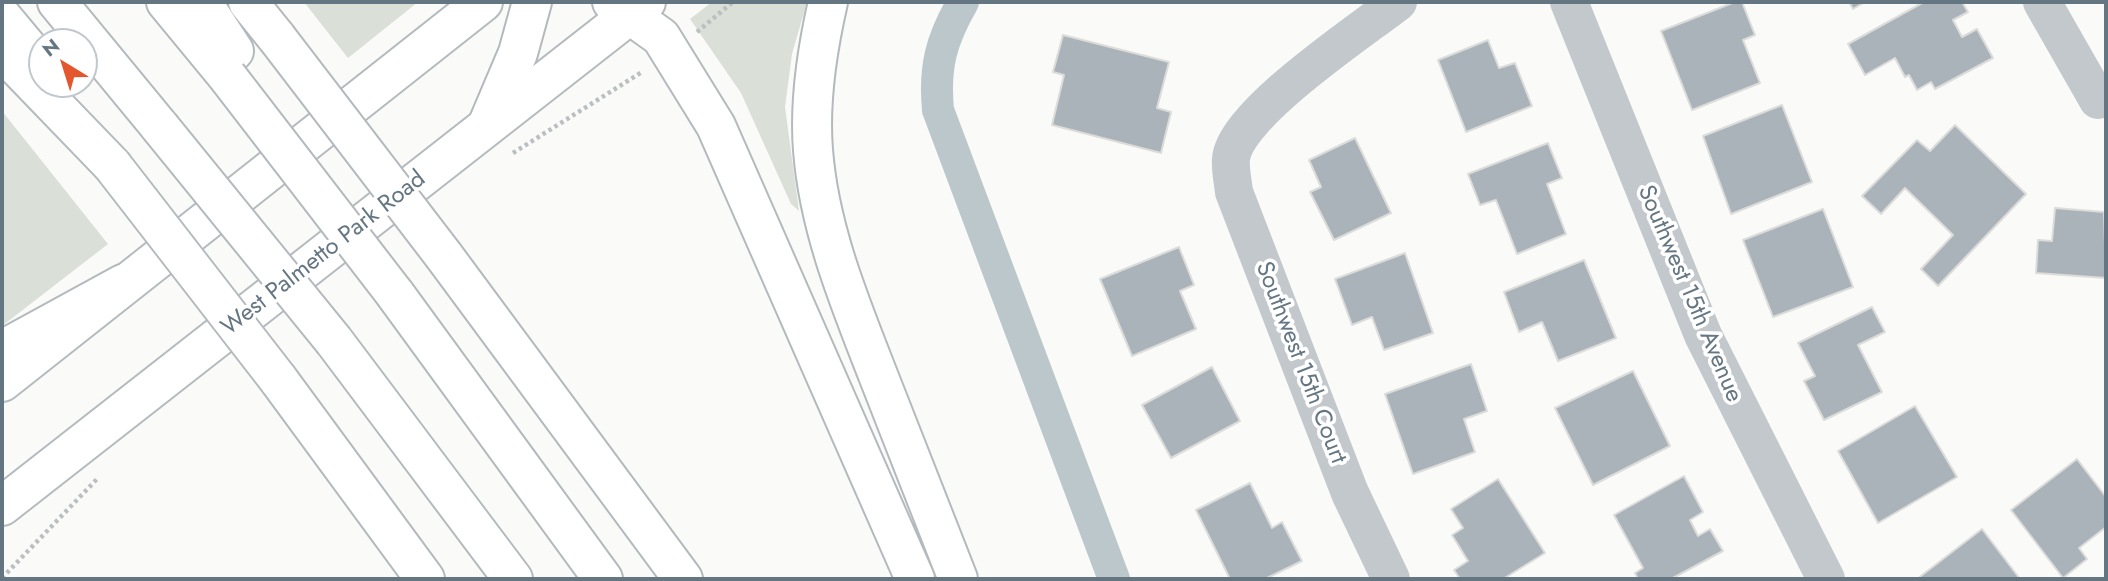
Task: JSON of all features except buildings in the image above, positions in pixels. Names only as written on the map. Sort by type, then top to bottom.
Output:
[{"type":"main road","points":[[38,2],[68,28]]},
{"type":"main road","points":[[57,2],[334,341],[513,579]]},
{"type":"main road","points":[[166,2],[235,70]]},
{"type":"main road","points":[[202,2],[235,70],[603,579]]},
{"type":"main road","points":[[248,2],[444,256],[683,579]]},
{"type":"main road","points":[[2,382],[483,2]]},
{"type":"main road","points":[[487,126],[518,53],[532,2]]},
{"type":"main road","points":[[828,2],[815,72],[813,116],[813,149],[824,217],[850,300],[958,579]]},
{"type":"main road","points":[[630,6],[672,50],[716,126],[915,579]]},
{"type":"main road","name":"West Palmetto Park Road","points":[[2,506],[487,126],[630,6]]},
{"type":"main road","points":[[2,17],[28,48]]},
{"type":"main road","points":[[2,51],[112,165]]},
{"type":"main road","points":[[98,54],[112,67]]},
{"type":"main road","points":[[65,98],[112,165],[278,379],[425,579]]},
{"type":"main road","points":[[2,350],[123,284]]},
{"type":"street","name":"Southwest 15th Court","points":[[1391,579],[1350,493],[1234,192],[1231,159],[1237,141],[1272,99],[1398,2]]},
{"type":"street","name":"Southwest 15th Avenue","points":[[1569,2],[1703,335],[1826,579]]},
{"type":"street","points":[[2042,2],[2098,100]]},
{"type":"path","points":[[695,32],[733,2]]},
{"type":"shaded area","points":[[304,2],[418,2],[348,58]]},
{"type":"shaded area","points":[[712,2],[807,2],[792,54],[785,107],[799,211],[791,204],[741,93],[690,19]]},
{"type":"shaded area","points":[[2,111],[108,244],[2,326]]},
{"type":"waterway","points":[[963,2],[949,29],[941,54],[937,80],[938,110],[1114,579]]}]
